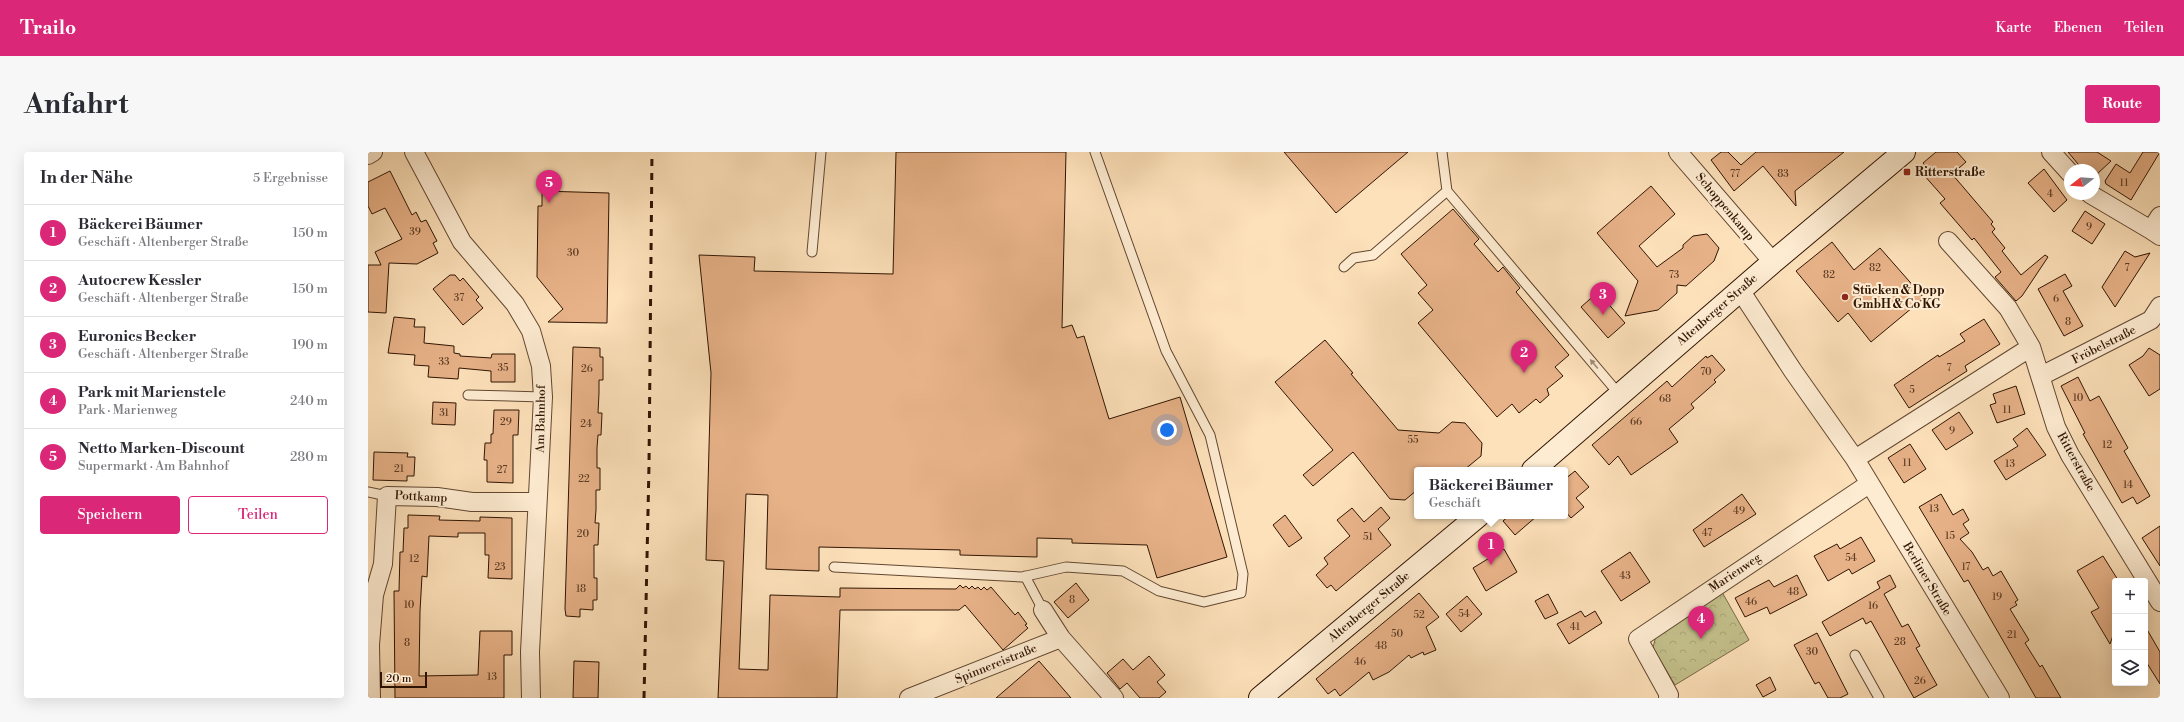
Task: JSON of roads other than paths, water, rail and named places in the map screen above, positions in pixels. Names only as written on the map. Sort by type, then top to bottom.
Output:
[{"type":"main road","name":"Altenberger Straße","points":[[1536,467],[1740,290],[1904,152]]},
{"type":"main road","name":"Altenberger Straße","points":[[1260,698],[1474,519]]},
{"type":"street","points":[[368,154],[373,152]]},
{"type":"street","name":"Am Bahnhof","points":[[414,152],[462,242],[514,304],[531,331],[541,366],[543,398],[530,652],[531,698]]},
{"type":"street","name":"Schoppenkamp","points":[[1678,152],[1773,262]]},
{"type":"street","points":[[2051,152],[2064,166]]},
{"type":"street","points":[[2100,199],[2157,228]]},
{"type":"street","name":"Ritterstraße","points":[[1948,241],[2008,308],[2031,347],[2056,427],[2070,455],[2160,602]]},
{"type":"street","name":"Berliner Straße","points":[[1740,290],[1793,371],[1855,459],[2000,698]]},
{"type":"street","name":"Fröbelstraße","points":[[2041,376],[2151,320],[2160,306]]},
{"type":"street","points":[[1855,459],[2031,347]]},
{"type":"street","name":"Marienweg","points":[[1668,698],[1669,695],[1638,639],[1869,484]]},
{"type":"street","name":"Pottkamp","points":[[371,698],[370,645],[374,602],[383,564],[387,496],[437,496],[472,502],[537,502]]},
{"type":"street","points":[[1043,610],[1061,638],[1114,698]]},
{"type":"street","name":"Spinnereistraße","points":[[909,698],[1061,638]]},
{"type":"lane","points":[[812,252],[821,152]]},
{"type":"lane","points":[[834,567],[1024,576],[1066,567],[1123,571],[1159,591],[1204,602],[1241,593],[1243,574],[1210,435],[1166,351],[1095,152]]},
{"type":"lane","points":[[1442,152],[1447,191],[1527,283],[1619,394]]},
{"type":"lane","points":[[1344,267],[1354,258],[1373,255],[1447,191]]},
{"type":"lane","points":[[468,395],[543,398]]},
{"type":"lane","points":[[368,492],[387,496]]},
{"type":"lane","points":[[1024,576],[1043,610]]},
{"type":"lane","points":[[1855,655],[1879,698]]},
{"type":"railway","points":[[644,698],[649,465],[652,152]]},
{"type":"place","name":"Ritterstraße","points":[[1907,172]]},
{"type":"place","name":"Netto Marken-Discount","points":[[549,203]]},
{"type":"place","name":"Stücken & Dopp GmbH & Co KG","points":[[1845,297]]},
{"type":"place","name":"Euronics Becker","points":[[1603,315]]},
{"type":"place","name":"Autocrew Kessler","points":[[1524,373]]},
{"type":"place","name":"Bäckerei Bäumer","points":[[1491,565]]},
{"type":"place","name":"Park mit Marienstele","points":[[1701,639]]}]
